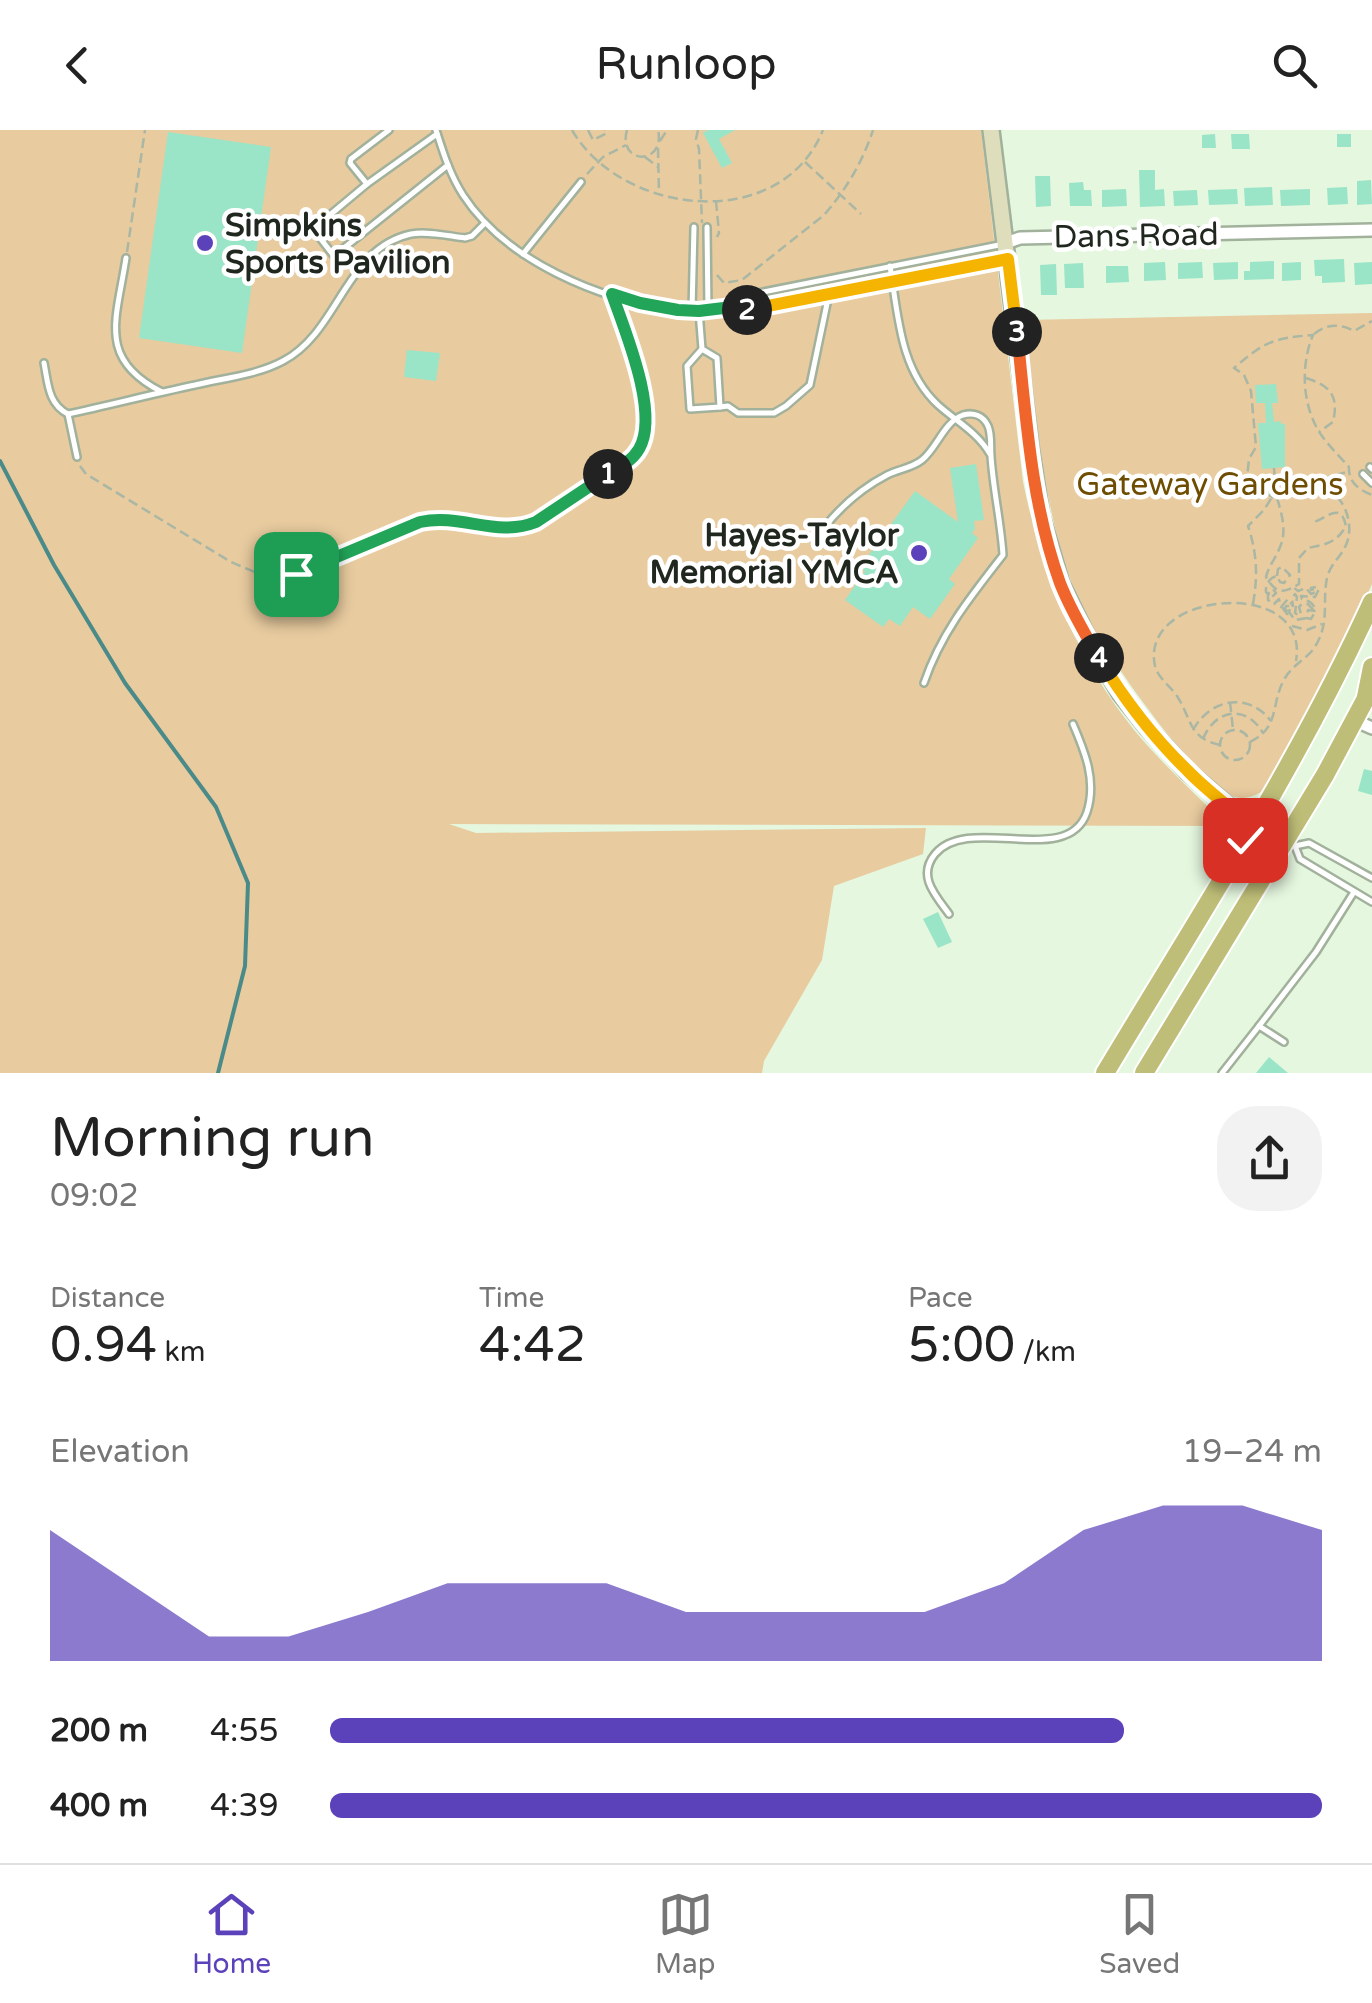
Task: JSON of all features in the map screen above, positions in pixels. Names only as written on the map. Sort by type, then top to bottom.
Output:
[{"type":"main road","points":[[991,130],[1032,459],[1041,516],[1061,584],[1086,637],[1129,705],[1188,772],[1253,827],[1289,844]]},
{"type":"main road","points":[[1104,1073],[1253,827],[1334,682],[1372,602]]},
{"type":"main road","points":[[1144,1073],[1364,724],[1372,668]]},
{"type":"street","name":"Dans Road","points":[[1008,251],[1020,238],[1372,230]]},
{"type":"lane","points":[[368,184],[350,163],[351,159],[389,130]]},
{"type":"lane","points":[[436,132],[313,229],[334,256],[448,165]]},
{"type":"lane","name":"Dans Road","points":[[436,132],[461,192],[486,223],[522,254],[552,272],[640,303],[695,311],[732,307],[746,310],[893,282],[1008,251]]},
{"type":"lane","points":[[522,254],[583,179]]},
{"type":"lane","points":[[44,363],[52,399],[68,414],[278,364],[308,344],[360,267],[386,246],[413,234],[465,238],[486,223]]},
{"type":"lane","points":[[701,227],[708,310]]},
{"type":"lane","points":[[701,227],[695,311],[702,349],[717,358],[720,406]]},
{"type":"lane","name":"Dans Road","points":[[732,307],[743,296],[890,266],[1008,251]]},
{"type":"lane","points":[[126,258],[115,342],[128,368],[162,392]]},
{"type":"lane","points":[[890,266],[904,344],[921,388],[982,440],[990,455]]},
{"type":"lane","points":[[702,349],[687,366],[690,408],[728,406],[738,413],[774,413],[810,386],[829,294]]},
{"type":"lane","points":[[823,529],[868,485],[925,458],[955,419],[967,413],[985,420],[990,428],[1003,555],[951,623],[924,682]]},
{"type":"lane","points":[[68,414],[77,457]]},
{"type":"lane","points":[[1363,474],[1372,482]]},
{"type":"lane","points":[[949,914],[930,886],[926,872],[942,846],[958,839],[1062,836],[1076,830],[1084,820],[1091,788],[1085,752],[1073,724]]},
{"type":"lane","points":[[1289,844],[1309,843],[1372,878]]},
{"type":"lane","points":[[1289,844],[1300,859],[1372,902]]},
{"type":"lane","points":[[1222,1073],[1316,952],[1354,892]]},
{"type":"lane","points":[[1259,1026],[1284,1042]]},
{"type":"path","points":[[126,258],[145,130]]},
{"type":"path","points":[[572,130],[582,146],[618,178],[688,201],[742,198],[759,192],[785,178],[804,161],[823,130]]},
{"type":"path","points":[[588,130],[594,140]]},
{"type":"path","points":[[582,146],[607,133],[606,130]]},
{"type":"path","points":[[626,130],[626,145],[632,154],[650,155],[658,146]]},
{"type":"path","points":[[658,130],[660,140]]},
{"type":"path","points":[[659,194],[658,146],[667,130]]},
{"type":"path","points":[[698,130],[701,227]]},
{"type":"path","points":[[716,274],[724,283],[742,280],[824,215],[859,164],[873,130]]},
{"type":"path","points":[[583,179],[598,162],[626,145]]},
{"type":"path","points":[[644,156],[658,166]]},
{"type":"path","points":[[804,161],[862,214]]},
{"type":"path","points":[[716,201],[716,241]]},
{"type":"path","points":[[77,457],[86,474],[232,562],[257,573],[286,576],[309,570],[433,519],[503,529],[524,527],[630,460],[644,440],[645,402],[612,294]]},
{"type":"path","points":[[1268,488],[1247,478],[1249,459],[1256,447],[1251,392],[1244,375],[1234,368],[1258,348],[1280,338],[1313,335],[1330,326],[1354,331],[1372,321]]},
{"type":"path","points":[[1313,335],[1305,354],[1311,413],[1320,432],[1349,467],[1353,482],[1372,495]]},
{"type":"path","points":[[1305,377],[1325,385],[1333,396],[1332,422],[1320,432]]},
{"type":"path","points":[[1274,468],[1276,482]]},
{"type":"path","points":[[1285,488],[1349,472]]},
{"type":"path","points":[[1268,488],[1276,482]]},
{"type":"path","points":[[1250,742],[1245,734],[1233,730],[1223,736],[1220,745],[1223,755],[1237,760],[1246,756],[1250,742],[1264,734],[1272,722],[1286,675],[1315,648],[1327,608],[1330,569],[1348,542],[1350,526],[1339,499],[1329,490],[1285,488],[1276,482]]},
{"type":"path","points":[[1268,488],[1284,526],[1282,543],[1266,577],[1272,587],[1287,591],[1298,584],[1299,558],[1308,548],[1336,540],[1346,526],[1340,512],[1314,522]]},
{"type":"path","points":[[1253,605],[1257,560],[1248,526],[1285,488]]},
{"type":"path","points":[[1277,576],[1266,589],[1268,600],[1274,604],[1278,600],[1294,620],[1307,615],[1308,610],[1315,612]]},
{"type":"path","points":[[1293,588],[1306,588],[1314,594],[1316,590],[1311,588],[1318,587],[1320,592],[1315,597],[1301,596],[1314,605],[1315,612]]},
{"type":"path","points":[[1290,614],[1294,594],[1298,616],[1300,605],[1305,604],[1315,612]]},
{"type":"path","points":[[1282,606],[1286,599],[1292,606]]},
{"type":"path","points":[[1220,745],[1203,740],[1193,730],[1179,698],[1156,670],[1155,642],[1165,628],[1197,608],[1223,602],[1253,605],[1277,615],[1290,626],[1307,630],[1324,623]]},
{"type":"path","points":[[1300,609],[1307,608],[1307,615]]},
{"type":"path","points":[[1290,626],[1297,645],[1296,664]]},
{"type":"path","points":[[1193,730],[1208,710],[1230,702],[1253,706],[1272,722]]},
{"type":"path","points":[[1230,702],[1233,730]]},
{"type":"path","points":[[1203,740],[1213,722],[1232,714],[1248,717],[1264,734]]},
{"type":"green space","points":[[0,130],[981,130],[1023,482],[1054,588],[1084,654],[1123,715],[1156,755],[1228,826],[449,824],[476,833],[926,828],[923,854],[834,886],[822,960],[764,1061],[762,1073],[0,1073]]},
{"type":"green space","name":"Gateway Gardens","points":[[1372,313],[1372,584],[1303,728],[1261,792],[1251,797],[1234,797],[1212,781],[1164,730],[1108,652],[1078,598],[1046,487],[1025,320]]},
{"type":"building","points":[[735,130],[719,139],[732,163],[722,168],[703,133]]},
{"type":"building","name":"Simpkins Sports Pavilion","points":[[168,132],[271,147],[242,353],[139,338]]},
{"type":"building","points":[[1215,134],[1216,148],[1202,148],[1202,135]]},
{"type":"building","points":[[1231,134],[1249,134],[1250,149],[1232,149]]},
{"type":"building","points":[[1337,134],[1351,134],[1351,147],[1337,147]]},
{"type":"building","points":[[1139,170],[1155,170],[1155,190],[1164,189],[1165,206],[1140,207]]},
{"type":"building","points":[[1035,176],[1050,176],[1051,206],[1036,207]]},
{"type":"building","points":[[1371,180],[1372,204],[1357,205],[1357,181]]},
{"type":"building","points":[[1083,182],[1084,190],[1091,190],[1092,206],[1070,206],[1069,183]]},
{"type":"building","points":[[1272,187],[1273,205],[1245,206],[1244,188]]},
{"type":"building","points":[[1347,187],[1348,204],[1328,205],[1327,188]]},
{"type":"building","points":[[1126,189],[1127,206],[1102,207],[1102,190]]},
{"type":"building","points":[[1237,189],[1238,204],[1209,205],[1208,190]]},
{"type":"building","points":[[1310,189],[1310,205],[1281,206],[1280,190]]},
{"type":"building","points":[[1197,190],[1198,205],[1174,206],[1173,191]]},
{"type":"building","points":[[1344,259],[1345,282],[1322,283],[1322,276],[1315,276],[1314,260]]},
{"type":"building","points":[[1274,261],[1274,279],[1244,280],[1250,262]]},
{"type":"building","points":[[1165,262],[1166,280],[1144,281],[1144,263]]},
{"type":"building","points":[[1202,262],[1203,278],[1178,279],[1178,263]]},
{"type":"building","points":[[1238,262],[1238,279],[1214,280],[1213,263]]},
{"type":"building","points":[[1301,262],[1301,280],[1282,281],[1282,263]]},
{"type":"building","points":[[1372,262],[1372,284],[1355,285],[1354,263]]},
{"type":"building","points":[[1083,263],[1084,288],[1065,288],[1064,264]]},
{"type":"building","points":[[1056,264],[1057,295],[1041,295],[1040,265]]},
{"type":"building","points":[[1106,266],[1128,266],[1129,282],[1106,283]]},
{"type":"building","points":[[407,350],[440,353],[436,381],[404,377]]},
{"type":"building","points":[[1276,384],[1274,422],[1285,424],[1285,467],[1262,469],[1258,423],[1266,423],[1265,403],[1256,403],[1255,385]]},
{"type":"building","name":"Hayes-Taylor Memorial YMCA","points":[[976,464],[984,520],[974,521],[972,533],[978,538],[949,579],[955,584],[930,619],[913,607],[900,626],[889,619],[883,627],[845,600],[865,571],[860,567],[915,491],[958,522],[950,468]]},
{"type":"building","points":[[1364,769],[1372,771],[1372,795],[1358,791]]},
{"type":"building","points":[[938,912],[952,942],[938,948],[923,919]]},
{"type":"building","points":[[1269,1057],[1288,1073],[1256,1073]]},
{"type":"waterway","points":[[0,461],[54,565],[125,683],[216,807],[248,883],[245,966],[218,1073]]},
{"type":"place","name":"Simpkins Sports Pavilion","points":[[205,243]]},
{"type":"place","name":"Hayes-Taylor Memorial YMCA","points":[[919,553]]},
{"type":"route","points":[[296,574],[433,519],[503,529],[524,527],[630,460],[644,440],[645,402],[612,294],[678,310],[746,310],[1008,259],[1041,516],[1061,584],[1086,637],[1120,693],[1188,772],[1253,827],[1245,840]]}]
